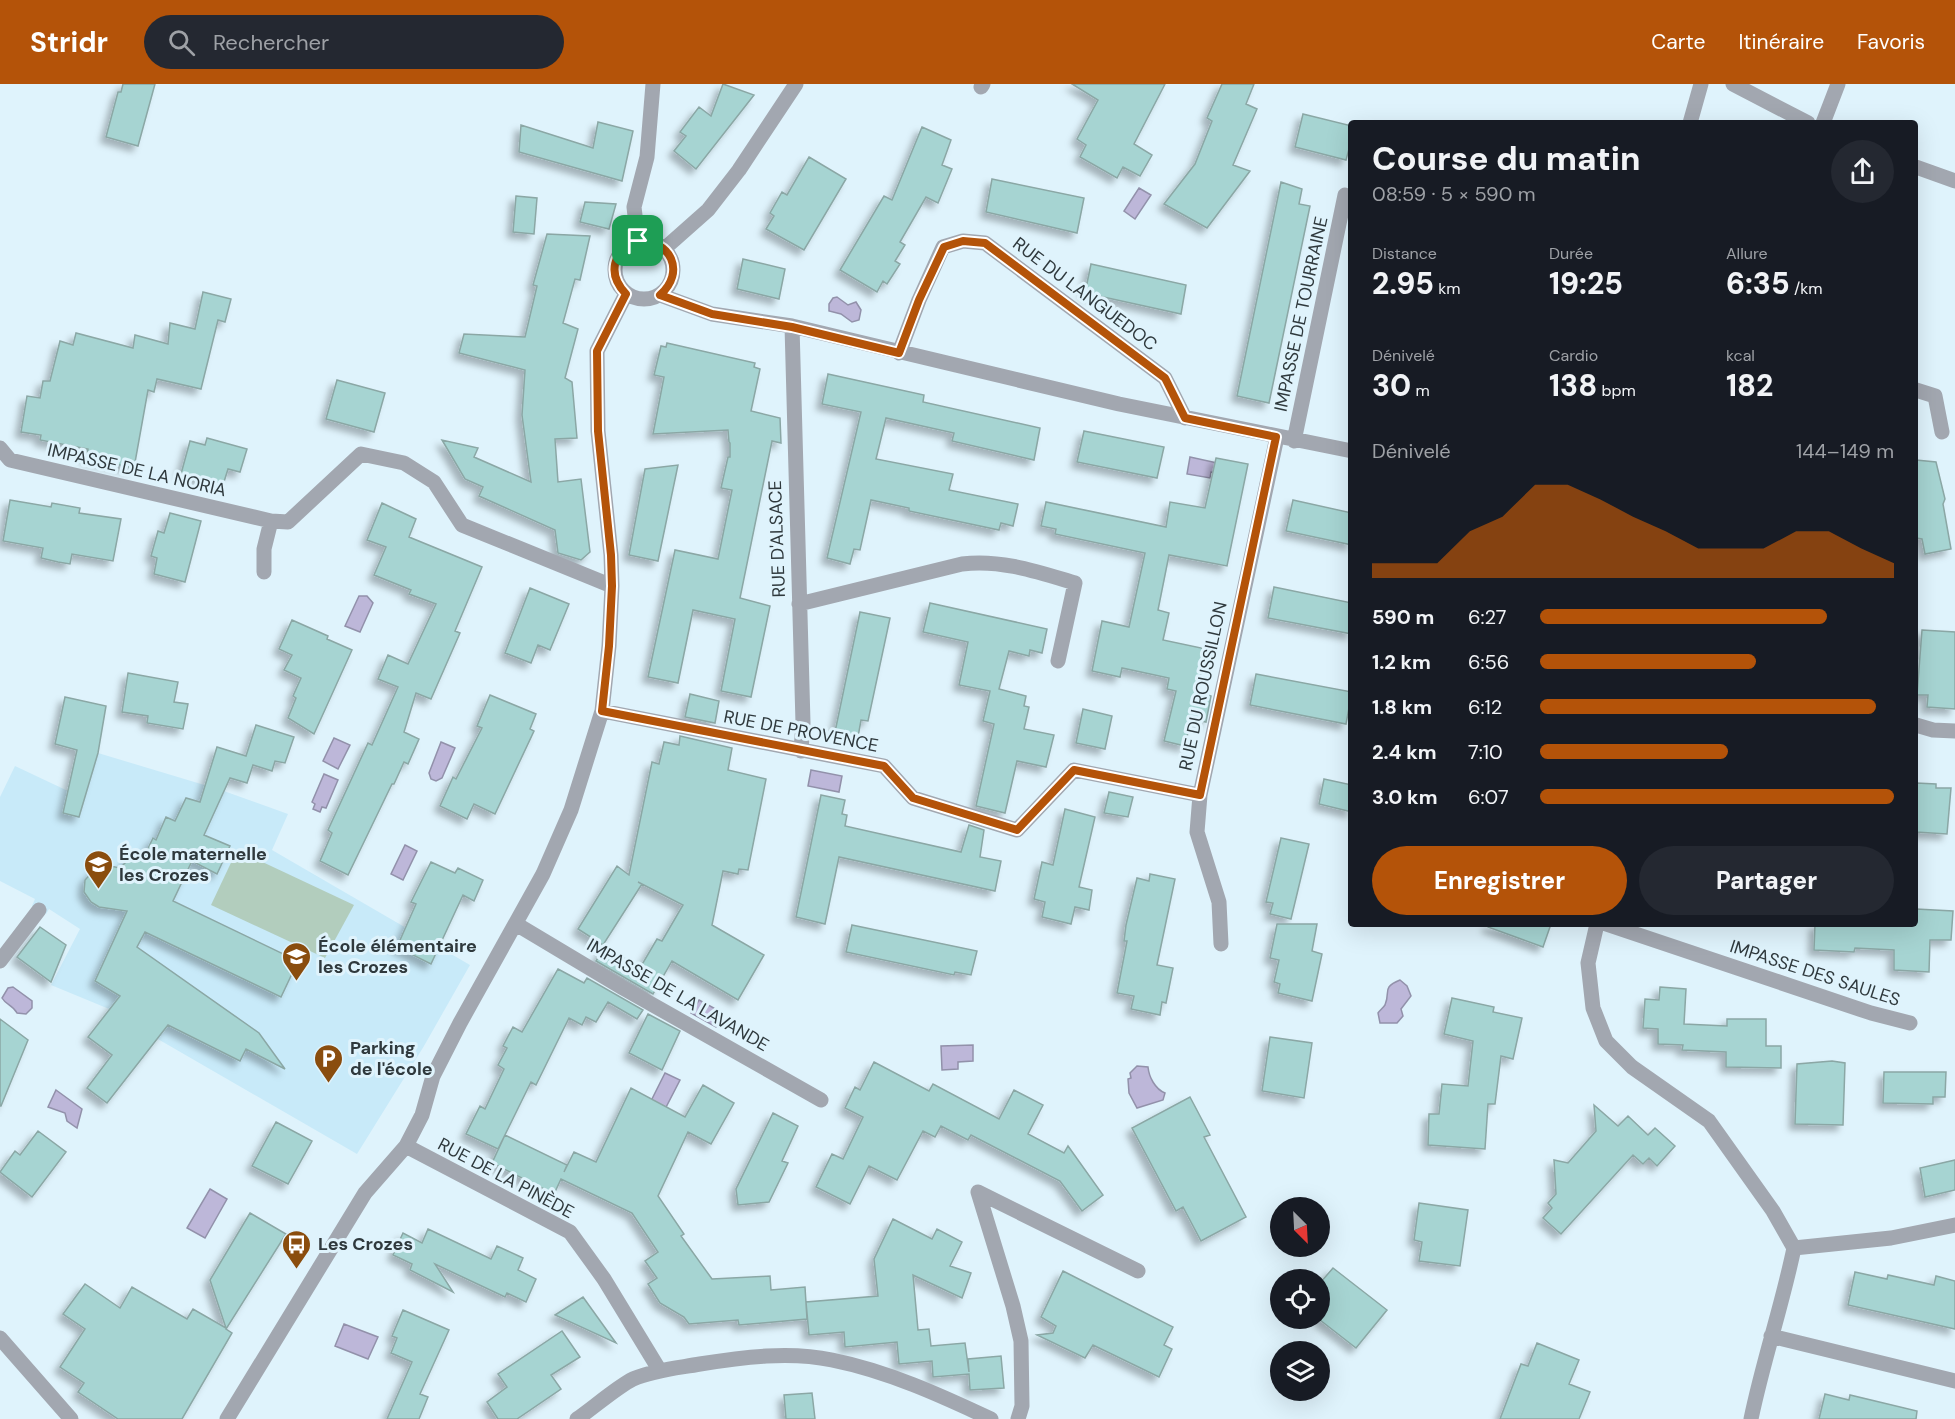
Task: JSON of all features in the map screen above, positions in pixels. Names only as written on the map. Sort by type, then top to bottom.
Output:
[{"type":"street","points":[[638,241],[634,207],[647,157],[653,84]]},
{"type":"street","points":[[664,249],[708,210],[739,170],[796,84]]},
{"type":"street","points":[[1691,120],[1701,84]]},
{"type":"street","points":[[1733,84],[1802,120]]},
{"type":"street","points":[[1824,120],[1838,84]]},
{"type":"street","points":[[1918,168],[1955,181]]},
{"type":"street","name":"IMPASSE DE TOURRAINE","points":[[1294,441],[1345,195]]},
{"type":"street","points":[[638,241],[657,244],[664,249],[670,256],[673,272],[667,289],[660,295],[643,300],[626,294],[615,279],[614,269],[621,251],[638,241]]},
{"type":"street","name":"RUE DU LANGUEDOC","points":[[899,353],[919,300],[944,247],[963,241],[985,243],[1165,378],[1185,418]]},
{"type":"street","points":[[226,1419],[365,1193],[405,1146],[422,1115],[433,1076],[543,874],[571,810],[602,711],[609,646],[611,555],[598,431],[597,351],[626,294]]},
{"type":"street","points":[[660,295],[712,314],[792,327],[1185,418],[1348,450]]},
{"type":"street","name":"RUE D'ALSACE","points":[[792,327],[801,751]]},
{"type":"street","points":[[1918,391],[1935,396],[1942,432]]},
{"type":"street","name":"RUE DU ROUSSILLON","points":[[1221,944],[1219,902],[1197,832],[1200,795],[1276,437]]},
{"type":"street","name":"IMPASSE DE LA NORIA","points":[[0,448],[10,460],[271,521]]},
{"type":"street","points":[[264,572],[264,549],[271,521],[288,522],[361,454],[404,463],[434,482],[462,525],[612,586]]},
{"type":"street","points":[[799,604],[962,564],[982,561],[1023,568],[1075,583],[1058,661]]},
{"type":"street","name":"RUE DE PROVENCE","points":[[602,711],[884,766],[913,798],[1017,830],[1074,770],[1200,795]]},
{"type":"street","points":[[1918,725],[1955,730]]},
{"type":"street","points":[[0,961],[39,910]]},
{"type":"street","name":"IMPASSE DE LA LAVANDE","points":[[516,924],[623,988],[821,1100]]},
{"type":"street","points":[[1596,927],[1588,963],[1593,1008],[1606,1041],[1632,1066],[1709,1121],[1773,1211],[1794,1248],[1751,1419]]},
{"type":"street","name":"IMPASSE DES SAULES","points":[[1615,927],[1870,1013],[1910,1023]]},
{"type":"street","name":"RUE DE LA PINÈDE","points":[[405,1146],[570,1232],[604,1279],[660,1371]]},
{"type":"street","points":[[1018,1419],[1022,1406],[1021,1341],[1013,1306],[978,1192],[1138,1271]]},
{"type":"street","points":[[1794,1248],[1891,1238],[1955,1225]]},
{"type":"street","points":[[1771,1336],[1955,1381]]},
{"type":"street","points":[[0,1338],[70,1419]]},
{"type":"street","points":[[577,1419],[633,1380],[660,1371],[720,1361],[779,1355],[831,1359],[883,1374],[991,1419]]},
{"type":"shaded area","points":[[1139,188],[1151,195],[1135,219],[1124,211]]},
{"type":"shaded area","points":[[837,297],[848,305],[856,302],[861,310],[859,320],[852,322],[841,314],[829,311],[829,304],[833,298]]},
{"type":"shaded area","points":[[1190,457],[1222,464],[1220,473],[1211,472],[1210,478],[1187,474]]},
{"type":"shaded area","points":[[359,596],[367,596],[373,603],[360,632],[345,626]]},
{"type":"shaded area","points":[[334,738],[350,745],[338,769],[323,761]]},
{"type":"shaded area","points":[[441,742],[455,748],[442,778],[436,781],[431,779],[429,773]]},
{"type":"shaded area","name":"École élémentaire les Crozes","points":[[98,753],[221,790],[288,814],[272,850],[470,965],[424,1046],[357,1154],[118,1016],[114,1011],[51,985],[80,929],[49,909],[46,914],[32,906],[35,899],[0,881],[0,797],[15,766],[68,791]]},
{"type":"shaded area","points":[[811,770],[842,776],[839,792],[808,786]]},
{"type":"shaded area","points":[[324,774],[338,780],[326,808],[322,807],[320,812],[313,809],[315,804],[312,802]]},
{"type":"shaded area","points":[[405,845],[417,851],[403,880],[391,874]]},
{"type":"shaded area","points":[[1400,980],[1407,986],[1411,996],[1401,1009],[1403,1016],[1397,1023],[1380,1023],[1378,1013],[1387,1000],[1388,988]]},
{"type":"shaded area","points":[[13,987],[32,1001],[32,1008],[26,1014],[17,1013],[2,998],[8,988]]},
{"type":"shaded area","points":[[699,1000],[723,1013],[716,1027],[691,1013]]},
{"type":"shaded area","points":[[973,1045],[973,1061],[958,1062],[958,1069],[942,1070],[941,1046]]},
{"type":"shaded area","points":[[1137,1066],[1148,1067],[1153,1082],[1165,1093],[1163,1100],[1137,1108],[1129,1093],[1128,1079],[1131,1078],[1130,1073]]},
{"type":"shaded area","points":[[665,1073],[680,1080],[662,1115],[648,1107]]},
{"type":"shaded area","points":[[56,1090],[82,1109],[77,1128],[67,1121],[65,1113],[48,1107]]},
{"type":"shaded area","points":[[210,1189],[227,1199],[205,1238],[187,1228]]},
{"type":"shaded area","points":[[344,1324],[378,1337],[368,1359],[335,1346]]},
{"type":"green space","points":[[237,850],[354,905],[325,958],[211,905]]},
{"type":"building","points":[[123,84],[155,84],[138,146],[106,137],[118,92],[121,92]]},
{"type":"building","points":[[723,84],[754,95],[696,169],[674,151],[686,136],[680,132],[699,107],[711,116]]},
{"type":"building","points":[[1072,84],[1165,84],[1134,144],[1152,155],[1140,176],[1123,167],[1117,178],[1080,157],[1086,145],[1077,139],[1098,100]]},
{"type":"building","points":[[1222,84],[1254,84],[1246,104],[1257,109],[1233,165],[1250,171],[1207,228],[1164,204],[1195,164],[1212,121],[1207,118]]},
{"type":"building","points":[[1303,114],[1348,125],[1346,160],[1295,147]]},
{"type":"building","points":[[598,122],[633,131],[622,181],[519,152],[521,125],[593,148]]},
{"type":"building","points":[[922,127],[951,140],[942,165],[952,169],[938,203],[926,197],[900,242],[905,245],[895,261],[900,264],[887,284],[883,281],[877,292],[840,270],[884,196],[892,200]]},
{"type":"building","points":[[809,157],[846,179],[804,250],[766,229],[774,216],[770,213],[782,192],[787,195]]},
{"type":"building","points":[[992,179],[1084,198],[1077,233],[986,212]]},
{"type":"building","points":[[1281,182],[1302,189],[1299,204],[1310,206],[1269,403],[1237,396]]},
{"type":"building","points":[[516,196],[537,198],[534,234],[513,232]]},
{"type":"building","points":[[585,202],[616,204],[609,229],[580,222]]},
{"type":"building","points":[[547,234],[590,236],[580,280],[575,279],[563,323],[578,329],[565,378],[572,382],[577,438],[555,439],[558,482],[581,479],[590,552],[581,560],[558,553],[555,530],[479,496],[483,487],[465,479],[442,440],[478,448],[474,457],[531,482],[522,415],[525,370],[459,353],[464,334],[525,337],[537,286],[533,285]]},
{"type":"building","points":[[743,259],[785,269],[779,299],[737,289]]},
{"type":"building","points":[[1091,264],[1186,285],[1181,314],[1085,293]]},
{"type":"building","points":[[203,292],[231,299],[225,322],[218,320],[201,389],[157,379],[154,392],[148,390],[134,468],[86,458],[88,449],[40,440],[41,435],[21,432],[27,396],[40,398],[43,381],[50,381],[60,341],[73,345],[76,333],[133,348],[135,335],[168,344],[170,323],[195,329]]},
{"type":"building","points":[[667,343],[755,363],[754,367],[760,369],[751,411],[780,418],[781,443],[772,441],[740,598],[770,606],[751,697],[721,691],[735,619],[693,610],[678,683],[648,677],[675,550],[718,559],[732,490],[721,488],[728,457],[730,457],[728,430],[653,434],[664,377],[654,375],[661,346],[666,347]]},
{"type":"building","points":[[828,374],[924,395],[923,402],[1040,428],[1034,460],[952,441],[954,433],[886,418],[876,459],[953,474],[949,490],[1018,504],[1013,526],[1001,523],[999,530],[909,511],[909,508],[871,500],[860,550],[854,549],[850,564],[827,558],[861,412],[822,404]]},
{"type":"building","points":[[337,380],[385,393],[374,432],[326,419]]},
{"type":"building","points":[[1084,431],[1164,447],[1157,478],[1077,462]]},
{"type":"building","points":[[207,438],[247,449],[240,472],[228,469],[223,485],[181,474],[190,441],[205,445]]},
{"type":"building","points":[[1216,458],[1248,464],[1227,566],[1169,555],[1158,610],[1169,613],[1163,640],[1206,649],[1197,692],[1211,696],[1206,722],[1191,719],[1185,746],[1164,741],[1176,691],[1167,689],[1169,678],[1122,668],[1120,677],[1092,671],[1102,621],[1129,627],[1145,553],[1055,534],[1056,529],[1041,526],[1046,502],[1166,527],[1170,502],[1205,508]]},
{"type":"building","points":[[1918,460],[1936,462],[1945,499],[1943,504],[1951,549],[1925,554],[1922,539],[1918,538]]},
{"type":"building","points":[[678,465],[658,561],[629,555],[645,469]]},
{"type":"building","points":[[10,500],[51,507],[52,503],[80,508],[79,513],[121,519],[113,561],[72,554],[70,564],[58,562],[41,558],[43,548],[3,541]]},
{"type":"building","points":[[1293,500],[1348,512],[1348,544],[1286,531]]},
{"type":"building","points":[[382,503],[416,519],[409,537],[482,567],[455,631],[460,633],[431,699],[416,693],[404,732],[419,739],[408,764],[404,762],[392,784],[348,875],[320,861],[332,833],[328,830],[368,743],[372,745],[398,687],[378,679],[388,655],[408,664],[436,604],[409,594],[411,590],[374,575],[386,547],[367,540]]},
{"type":"building","points":[[170,513],[201,521],[185,582],[154,574],[157,558],[151,556],[158,531],[164,533]]},
{"type":"building","points":[[1274,587],[1348,602],[1348,633],[1268,618]]},
{"type":"building","points":[[530,588],[569,604],[550,650],[538,645],[531,663],[505,653]]},
{"type":"building","points":[[930,603],[1047,629],[1042,653],[1030,650],[1029,656],[1009,651],[999,689],[1026,696],[1024,706],[1029,707],[1024,729],[1054,735],[1046,767],[1017,761],[1005,813],[976,806],[994,724],[983,721],[990,691],[959,685],[968,642],[923,632]]},
{"type":"building","points":[[860,612],[890,618],[868,721],[861,720],[858,737],[835,732]]},
{"type":"building","points":[[292,620],[352,650],[314,734],[288,718],[296,698],[293,696],[301,678],[284,670],[292,655],[279,649]]},
{"type":"building","points":[[1922,630],[1955,632],[1955,709],[1927,707],[1928,695],[1918,695]]},
{"type":"building","points":[[128,673],[178,682],[174,702],[188,704],[183,729],[147,723],[148,716],[122,712]]},
{"type":"building","points":[[1256,674],[1348,691],[1346,724],[1250,705]]},
{"type":"building","points":[[690,694],[719,701],[715,723],[685,717]]},
{"type":"building","points":[[490,695],[536,714],[530,729],[534,731],[495,814],[474,804],[467,819],[440,806],[453,777],[456,779],[482,728],[477,726]]},
{"type":"building","points":[[65,697],[106,706],[98,753],[79,817],[63,813],[77,750],[55,744]]},
{"type":"building","points":[[1083,709],[1112,716],[1105,749],[1076,743]]},
{"type":"building","points":[[256,725],[294,737],[285,763],[275,761],[272,771],[253,765],[247,783],[230,778],[204,835],[230,846],[217,874],[192,861],[173,901],[298,961],[281,997],[145,932],[137,947],[259,1033],[285,1069],[246,1049],[240,1061],[168,1025],[107,1103],[87,1088],[112,1055],[88,1037],[120,996],[95,981],[127,911],[99,907],[91,902],[84,892],[85,880],[96,868],[105,865],[120,868],[132,856],[142,861],[153,838],[156,840],[166,817],[175,821],[186,798],[200,802],[217,747],[246,756]]},
{"type":"building","points":[[680,736],[732,748],[728,770],[766,779],[748,870],[739,869],[738,874],[723,871],[712,925],[764,955],[738,1000],[672,961],[653,994],[596,961],[605,946],[640,968],[657,939],[662,941],[683,905],[642,884],[603,945],[578,929],[617,866],[629,875],[652,762],[659,764],[664,742],[679,745]]},
{"type":"building","points":[[1324,779],[1348,784],[1348,811],[1319,804]]},
{"type":"building","points":[[1918,783],[1936,784],[1936,788],[1951,788],[1947,834],[1918,832]]},
{"type":"building","points":[[1109,792],[1133,797],[1128,817],[1104,813]]},
{"type":"building","points":[[821,795],[845,800],[842,814],[847,815],[845,826],[961,852],[969,825],[984,830],[980,857],[1001,861],[995,891],[839,857],[825,924],[796,917]]},
{"type":"building","points":[[1065,809],[1095,817],[1079,887],[1092,890],[1089,910],[1075,907],[1071,924],[1042,917],[1045,902],[1034,899],[1042,862],[1053,865]]},
{"type":"building","points":[[1281,838],[1309,844],[1291,919],[1270,914],[1273,903],[1266,902]]},
{"type":"building","points":[[431,862],[455,873],[458,868],[483,880],[474,901],[463,895],[431,964],[397,947],[416,904],[411,902]]},
{"type":"building","points":[[1150,874],[1175,879],[1157,965],[1173,968],[1166,1003],[1162,1002],[1160,1015],[1131,1009],[1134,996],[1117,993],[1127,941],[1124,941],[1126,925],[1137,878],[1149,881]]},
{"type":"building","points":[[1918,909],[1953,911],[1951,940],[1930,940],[1929,972],[1894,970],[1894,950],[1855,948],[1854,952],[1814,950],[1815,927],[1918,927]]},
{"type":"building","points":[[1277,924],[1317,924],[1312,951],[1322,954],[1312,1001],[1278,993],[1280,984],[1274,982],[1279,960],[1270,958]]},
{"type":"building","points":[[852,925],[977,951],[971,975],[955,972],[954,975],[846,952]]},
{"type":"building","points":[[40,927],[66,945],[51,982],[17,957]]},
{"type":"building","points":[[1488,927],[1550,927],[1543,947]]},
{"type":"building","points":[[558,969],[584,983],[587,978],[643,1010],[637,1019],[608,1002],[596,1022],[586,1017],[582,1025],[569,1018],[536,1085],[531,1082],[498,1149],[466,1134],[480,1106],[485,1109],[504,1069],[498,1065],[507,1048],[503,1046],[513,1027],[522,1032]]},
{"type":"building","points":[[1660,987],[1686,989],[1684,1024],[1727,1026],[1727,1019],[1766,1019],[1766,1046],[1781,1046],[1781,1068],[1726,1067],[1726,1052],[1682,1050],[1683,1045],[1658,1044],[1658,1029],[1643,1028],[1645,999],[1659,1000]]},
{"type":"building","points":[[1452,998],[1494,1007],[1493,1012],[1522,1018],[1513,1059],[1501,1056],[1495,1104],[1488,1104],[1485,1149],[1428,1145],[1429,1114],[1439,1114],[1442,1084],[1468,1086],[1473,1041],[1444,1034]]},
{"type":"building","points":[[648,1014],[680,1031],[662,1070],[629,1053]]},
{"type":"building","points":[[0,1019],[28,1040],[1,1106],[0,1106]]},
{"type":"building","points":[[1270,1037],[1312,1043],[1304,1098],[1262,1091]]},
{"type":"building","points":[[1832,1061],[1845,1063],[1843,1125],[1795,1124],[1797,1064]]},
{"type":"building","points":[[874,1062],[929,1091],[933,1084],[999,1119],[1014,1090],[1043,1105],[1028,1134],[1064,1153],[1068,1146],[1103,1195],[1082,1211],[1060,1181],[971,1135],[968,1140],[941,1126],[935,1137],[923,1131],[897,1180],[869,1166],[850,1204],[816,1187],[832,1154],[843,1159],[863,1117],[845,1108],[855,1087],[860,1090]]},
{"type":"building","points":[[1884,1072],[1946,1072],[1945,1097],[1933,1097],[1933,1104],[1883,1103]]},
{"type":"building","points":[[703,1085],[734,1103],[711,1144],[688,1132],[658,1196],[684,1234],[681,1236],[712,1279],[770,1276],[771,1290],[805,1287],[807,1319],[739,1325],[738,1320],[689,1324],[684,1317],[660,1303],[648,1284],[657,1278],[645,1261],[658,1252],[632,1213],[561,1179],[554,1194],[492,1163],[505,1135],[567,1165],[564,1172],[574,1152],[596,1162],[631,1088],[685,1117]]},
{"type":"building","points":[[1190,1097],[1210,1135],[1204,1137],[1246,1217],[1201,1241],[1183,1207],[1176,1211],[1132,1128]]},
{"type":"building","points":[[1594,1105],[1618,1126],[1628,1116],[1648,1135],[1655,1128],[1675,1146],[1657,1166],[1649,1158],[1643,1164],[1633,1155],[1561,1234],[1543,1218],[1552,1208],[1548,1203],[1556,1194],[1554,1160],[1568,1163],[1596,1131]]},
{"type":"building","points":[[773,1113],[798,1126],[782,1161],[788,1163],[769,1202],[738,1205],[736,1189]]},
{"type":"building","points":[[276,1122],[312,1141],[288,1184],[252,1166]]},
{"type":"building","points":[[38,1131],[66,1152],[32,1197],[0,1172],[15,1151],[20,1155]]},
{"type":"building","points":[[1955,1160],[1955,1190],[1925,1197],[1920,1168]]},
{"type":"building","points":[[1419,1203],[1468,1210],[1460,1266],[1419,1261],[1422,1242],[1414,1240]]},
{"type":"building","points":[[250,1213],[286,1234],[226,1329],[232,1333],[182,1419],[118,1419],[78,1392],[84,1383],[60,1367],[85,1329],[63,1314],[85,1284],[120,1308],[132,1287],[187,1319],[193,1309],[226,1328],[210,1280]]},
{"type":"building","points":[[893,1219],[932,1239],[937,1229],[962,1242],[950,1266],[971,1273],[962,1298],[913,1275],[918,1330],[929,1329],[931,1346],[965,1343],[969,1372],[968,1359],[1001,1356],[1004,1388],[970,1390],[969,1374],[933,1377],[932,1361],[899,1364],[897,1342],[845,1347],[844,1332],[809,1335],[806,1302],[878,1296],[874,1259]]},
{"type":"building","points":[[428,1229],[491,1259],[497,1246],[523,1258],[518,1270],[536,1279],[526,1302],[507,1293],[505,1297],[435,1264],[453,1292],[410,1270],[412,1264],[393,1255],[403,1233],[422,1243]]},
{"type":"building","points":[[1333,1268],[1387,1310],[1356,1348],[1330,1328],[1330,1271]]},
{"type":"building","points":[[1063,1271],[1173,1327],[1164,1345],[1172,1349],[1159,1377],[1093,1345],[1085,1358],[1037,1335],[1053,1333],[1056,1326],[1041,1317]]},
{"type":"building","points":[[1855,1272],[1887,1279],[1888,1275],[1934,1285],[1936,1276],[1955,1281],[1955,1329],[1848,1305]]},
{"type":"building","points":[[583,1297],[616,1343],[555,1315]]},
{"type":"building","points":[[403,1310],[449,1330],[420,1394],[428,1397],[419,1419],[387,1419],[412,1362],[391,1353],[397,1338],[392,1336]]},
{"type":"building","points":[[562,1331],[580,1357],[551,1375],[561,1389],[517,1419],[498,1419],[487,1402],[507,1387],[498,1374]]},
{"type":"building","points":[[1537,1343],[1579,1360],[1569,1384],[1590,1392],[1579,1419],[1500,1419],[1521,1364],[1528,1366]]},
{"type":"building","points":[[812,1393],[815,1419],[786,1419],[784,1395]]},
{"type":"building","points":[[1825,1394],[1849,1400],[1850,1395],[1917,1411],[1916,1419],[1819,1419]]},
{"type":"place","name":"École maternelle les Crozes","points":[[98,890]]},
{"type":"place","name":"École élémentaire les Crozes","points":[[297,982]]},
{"type":"place","name":"Parking de l'école","points":[[329,1084]]},
{"type":"place","name":"Les Crozes","points":[[297,1270]]},
{"type":"route","points":[[638,241],[657,244],[670,256],[673,264],[671,281],[660,295],[712,314],[792,327],[899,353],[919,300],[944,247],[963,241],[985,243],[1165,378],[1185,418],[1276,437],[1200,795],[1074,770],[1017,830],[913,798],[884,766],[602,711],[612,586],[598,431],[597,351],[626,294],[615,279],[616,259],[621,251],[638,241]]}]
